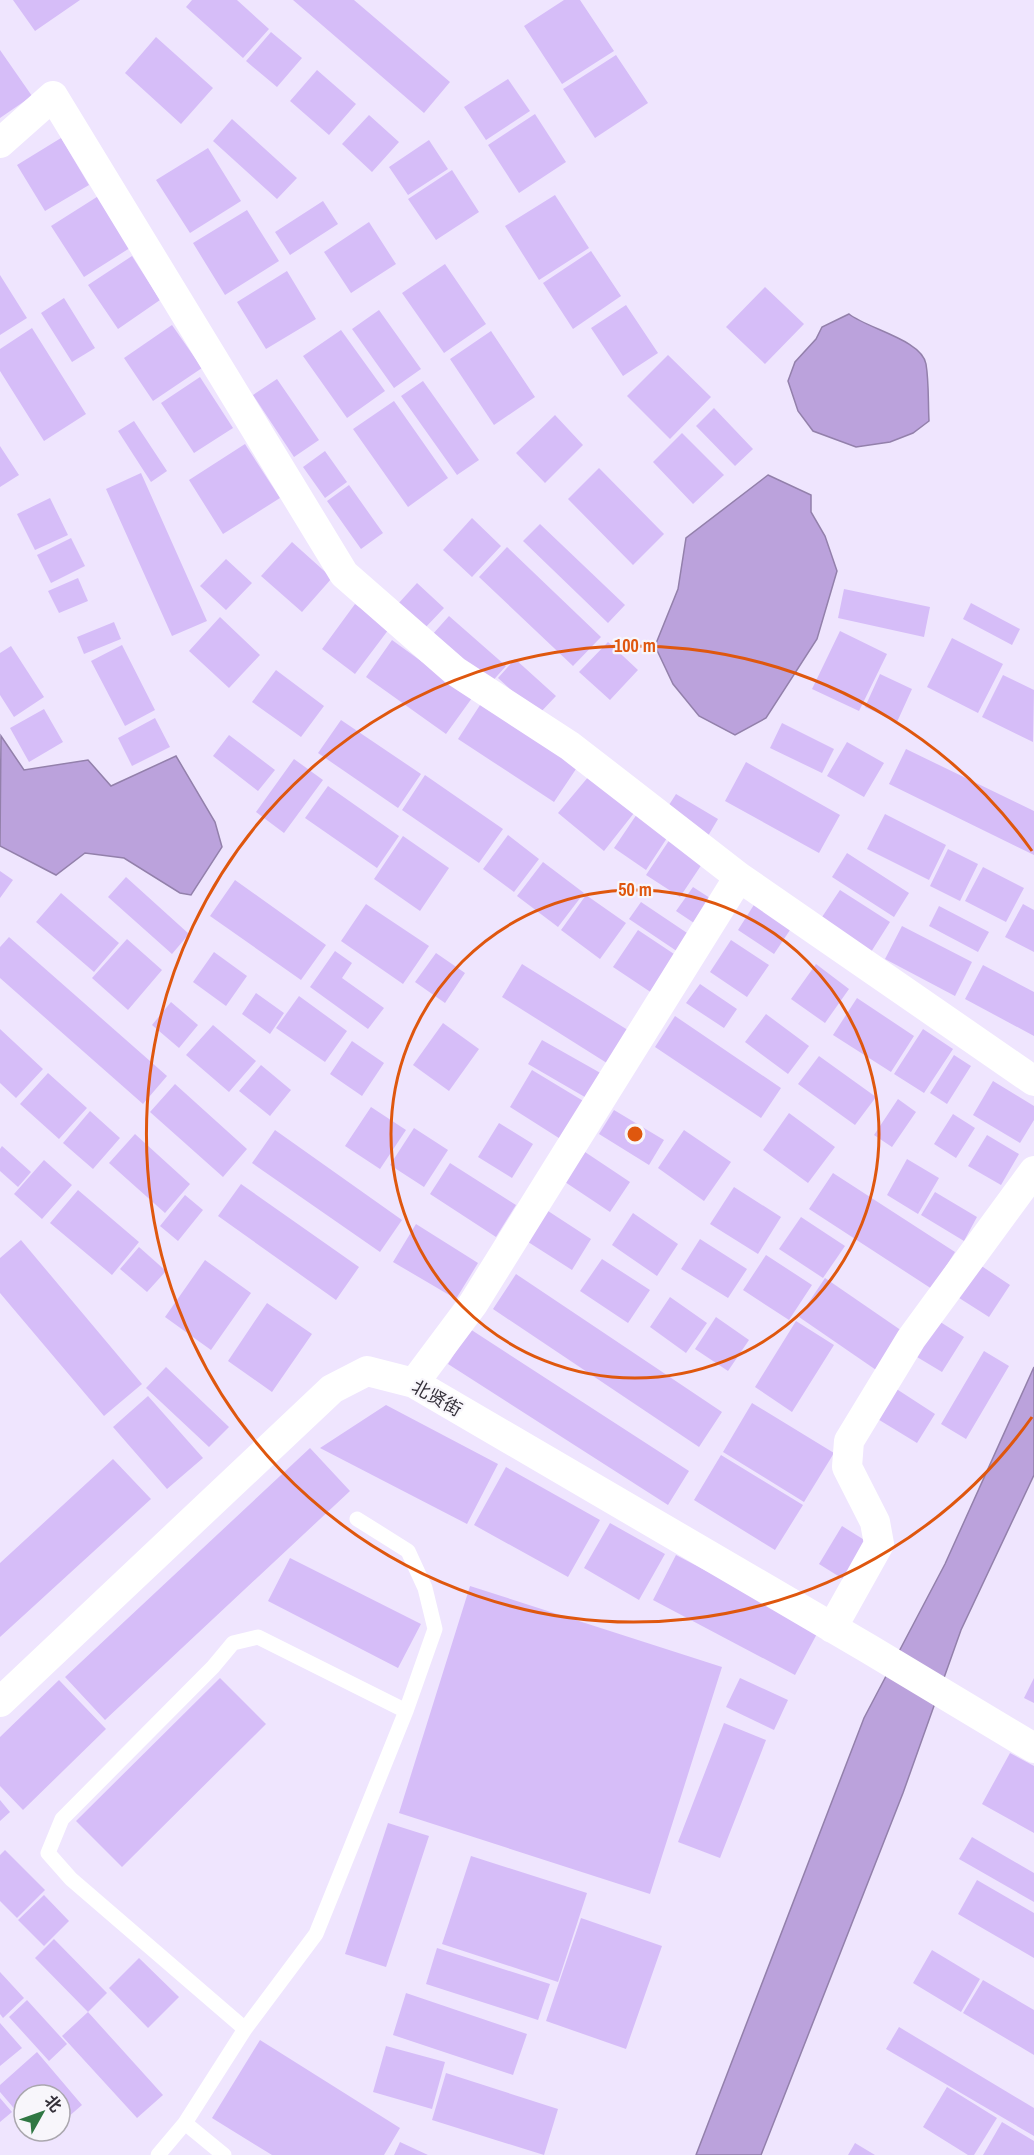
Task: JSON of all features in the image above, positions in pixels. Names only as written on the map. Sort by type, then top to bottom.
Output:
[{"type":"street","points":[[0,143],[53,96],[344,574],[456,671],[570,746],[739,877],[1034,1081]]},
{"type":"street","points":[[414,1383],[473,1304],[739,877]]},
{"type":"street","points":[[832,1628],[879,1545],[875,1522],[847,1467],[849,1441],[911,1340],[1034,1171]]},
{"type":"street","name":"北贤街","points":[[0,1702],[332,1389],[367,1371],[414,1383],[1034,1748]]},
{"type":"lane","points":[[158,2155],[185,2123],[245,2029],[316,1934],[406,1711],[435,1629],[425,1588],[408,1551],[357,1519]]},
{"type":"lane","points":[[245,2029],[71,1879],[48,1853],[62,1819],[213,1667],[233,1643],[258,1637],[406,1711]]},
{"type":"lane","points":[[185,2123],[224,2155]]},
{"type":"shaded area","points":[[849,314],[905,342],[922,356],[927,371],[929,421],[913,433],[890,442],[856,447],[813,431],[798,411],[788,381],[795,362],[816,339],[822,327]]},
{"type":"shaded area","points":[[768,475],[811,495],[811,512],[825,536],[837,571],[817,639],[766,718],[735,735],[699,716],[673,684],[655,646],[678,589],[686,538]]},
{"type":"shaded area","points":[[1,736],[24,770],[88,760],[111,786],[176,756],[215,822],[222,847],[191,895],[180,893],[124,858],[85,853],[56,875],[0,846]]},
{"type":"shaded area","points":[[1034,1367],[1034,1475],[961,1630],[903,1793],[761,2155],[696,2155],[864,1718],[945,1564]]},
{"type":"building","points":[[13,0],[80,0],[35,31]]},
{"type":"building","points":[[192,0],[237,0],[269,29],[243,58],[186,7]]},
{"type":"building","points":[[293,0],[354,0],[450,82],[424,113]]},
{"type":"building","points":[[564,0],[580,0],[614,51],[562,84],[524,26]]},
{"type":"building","points":[[271,32],[302,58],[277,87],[246,61]]},
{"type":"building","points":[[156,37],[213,88],[181,124],[125,73]]},
{"type":"building","points":[[0,50],[32,96],[0,118]]},
{"type":"building","points":[[616,55],[648,103],[595,138],[563,89]]},
{"type":"building","points":[[317,70],[356,104],[329,135],[290,101]]},
{"type":"building","points":[[508,79],[530,111],[486,140],[464,107]]},
{"type":"building","points":[[535,114],[566,162],[519,193],[488,145]]},
{"type":"building","points":[[369,115],[399,142],[372,172],[342,144]]},
{"type":"building","points":[[232,119],[297,178],[277,199],[213,141]]},
{"type":"building","points":[[61,138],[89,185],[45,211],[17,165]]},
{"type":"building","points":[[429,140],[448,169],[408,195],[389,167]]},
{"type":"building","points":[[208,148],[241,201],[190,233],[156,180]]},
{"type":"building","points":[[452,170],[479,212],[436,240],[408,199]]},
{"type":"building","points":[[100,195],[133,246],[84,277],[51,226]]},
{"type":"building","points":[[555,195],[589,248],[539,280],[505,226]]},
{"type":"building","points":[[323,201],[338,224],[290,255],[275,232]]},
{"type":"building","points":[[247,210],[279,261],[225,295],[193,243]]},
{"type":"building","points":[[369,222],[396,264],[351,293],[324,252]]},
{"type":"building","points":[[591,251],[621,296],[573,329],[543,283]]},
{"type":"building","points":[[132,256],[160,300],[118,329],[88,285]]},
{"type":"building","points":[[445,264],[486,324],[444,353],[402,293]]},
{"type":"building","points":[[287,271],[316,319],[266,349],[237,302]]},
{"type":"building","points":[[0,275],[27,318],[0,335]]},
{"type":"building","points":[[765,287],[804,324],[765,364],[726,327]]},
{"type":"building","points":[[64,298],[95,348],[72,362],[41,313]]},
{"type":"building","points":[[626,305],[658,353],[623,376],[591,328]]},
{"type":"building","points":[[379,310],[421,369],[394,388],[352,329]]},
{"type":"building","points":[[172,325],[202,368],[153,401],[124,358]]},
{"type":"building","points":[[32,328],[86,414],[44,441],[0,371],[0,349]]},
{"type":"building","points":[[341,330],[385,391],[347,418],[303,356]]},
{"type":"building","points":[[491,331],[535,397],[494,425],[450,359]]},
{"type":"building","points":[[668,355],[711,397],[670,439],[627,396]]},
{"type":"building","points":[[200,377],[233,428],[194,453],[161,403]]},
{"type":"building","points":[[277,379],[319,440],[294,457],[253,395]]},
{"type":"building","points":[[423,381],[479,460],[457,475],[401,396]]},
{"type":"building","points":[[394,401],[448,478],[408,507],[353,429]]},
{"type":"building","points":[[714,408],[753,449],[735,466],[696,426]]},
{"type":"building","points":[[555,415],[583,445],[545,483],[516,453]]},
{"type":"building","points":[[134,421],[167,471],[151,482],[118,431]]},
{"type":"building","points":[[682,433],[724,475],[693,504],[653,462]]},
{"type":"building","points":[[245,444],[280,498],[223,534],[189,480]]},
{"type":"building","points":[[0,446],[19,475],[0,487]]},
{"type":"building","points":[[325,451],[347,482],[325,498],[303,467]]},
{"type":"building","points":[[599,468],[664,534],[633,565],[568,499]]},
{"type":"building","points":[[141,473],[207,621],[172,636],[106,489]]},
{"type":"building","points":[[349,485],[383,533],[361,549],[327,501]]},
{"type":"building","points":[[50,498],[68,535],[35,550],[17,514]]},
{"type":"building","points":[[472,518],[501,546],[472,577],[443,550]]},
{"type":"building","points":[[540,524],[625,605],[608,623],[523,541]]},
{"type":"building","points":[[71,538],[85,566],[51,583],[37,555]]},
{"type":"building","points":[[292,542],[332,578],[302,612],[261,576]]},
{"type":"building","points":[[507,547],[601,637],[573,666],[479,577]]},
{"type":"building","points":[[226,559],[252,583],[226,610],[200,586]]},
{"type":"building","points":[[78,578],[88,601],[59,613],[48,591]]},
{"type":"building","points":[[417,583],[444,608],[424,629],[397,605]]},
{"type":"building","points":[[844,589],[930,607],[924,637],[838,618]]},
{"type":"building","points":[[971,603],[1020,629],[1012,645],[963,619]]},
{"type":"building","points":[[355,604],[389,629],[355,674],[322,649]]},
{"type":"building","points":[[449,616],[506,666],[489,685],[432,635]]},
{"type":"building","points":[[220,617],[260,655],[229,688],[189,651]]},
{"type":"building","points":[[114,622],[121,639],[84,654],[77,637]]},
{"type":"building","points":[[840,631],[887,654],[859,711],[812,689]]},
{"type":"building","points":[[952,638],[1003,664],[978,713],[927,687]]},
{"type":"building","points":[[392,640],[472,698],[446,734],[366,677]]},
{"type":"building","points":[[608,642],[638,670],[610,700],[579,672]]},
{"type":"building","points":[[122,645],[155,710],[125,726],[91,661]]},
{"type":"building","points":[[11,646],[44,697],[14,717],[0,695],[0,653]]},
{"type":"building","points":[[515,659],[556,696],[538,715],[498,678]]},
{"type":"building","points":[[276,670],[324,706],[301,737],[252,702]]},
{"type":"building","points":[[880,674],[912,689],[897,722],[865,707]]},
{"type":"building","points":[[1003,675],[1034,690],[1033,742],[982,717]]},
{"type":"building","points":[[482,702],[578,766],[554,802],[458,739]]},
{"type":"building","points":[[44,709],[63,742],[29,762],[10,728]]},
{"type":"building","points":[[155,718],[170,747],[132,766],[118,738]]},
{"type":"building","points":[[341,720],[421,774],[398,808],[318,753]]},
{"type":"building","points":[[782,723],[834,749],[822,773],[770,748]]},
{"type":"building","points":[[229,735],[275,770],[258,791],[213,756]]},
{"type":"building","points":[[847,742],[884,763],[864,797],[827,776]]},
{"type":"building","points":[[906,749],[1034,811],[1034,855],[889,784]]},
{"type":"building","points":[[294,759],[323,780],[284,833],[256,812]]},
{"type":"building","points":[[746,762],[840,815],[819,853],[725,801]]},
{"type":"building","points":[[425,775],[503,829],[479,863],[402,810]]},
{"type":"building","points":[[589,776],[634,813],[604,851],[558,813]]},
{"type":"building","points":[[328,786],[399,836],[377,868],[305,818]]},
{"type":"building","points":[[676,794],[718,819],[705,841],[662,816]]},
{"type":"building","points":[[637,814],[669,835],[646,870],[614,848]]},
{"type":"building","points":[[885,814],[946,845],[929,880],[867,849]]},
{"type":"building","points":[[508,835],[539,859],[514,892],[483,869]]},
{"type":"building","points":[[403,836],[449,868],[420,911],[374,879]]},
{"type":"building","points":[[670,839],[704,861],[680,897],[646,875]]},
{"type":"building","points":[[948,849],[978,864],[960,901],[930,886]]},
{"type":"building","points":[[847,853],[909,893],[894,917],[832,877]]},
{"type":"building","points":[[543,862],[584,893],[558,927],[517,896]]},
{"type":"building","points":[[983,867],[1024,888],[1006,922],[965,901]]},
{"type":"building","points":[[0,871],[13,880],[0,898]]},
{"type":"building","points":[[126,877],[189,934],[172,954],[108,897]]},
{"type":"building","points":[[235,880],[326,945],[301,980],[210,916]]},
{"type":"building","points":[[693,887],[713,900],[697,925],[676,911]]},
{"type":"building","points":[[840,890],[890,922],[871,952],[820,920]]},
{"type":"building","points":[[61,893],[119,943],[94,972],[36,922]]},
{"type":"building","points":[[586,895],[626,923],[600,959],[561,930]]},
{"type":"building","points":[[757,900],[794,924],[774,954],[738,930]]},
{"type":"building","points":[[641,902],[699,941],[687,958],[629,919]]},
{"type":"building","points":[[366,904],[429,946],[403,984],[341,941]]},
{"type":"building","points":[[1023,904],[1034,910],[1034,952],[1005,937]]},
{"type":"building","points":[[939,906],[989,932],[978,952],[929,926]]},
{"type":"building","points":[[902,926],[972,962],[955,996],[885,959]]},
{"type":"building","points":[[638,930],[680,958],[655,995],[613,967]]},
{"type":"building","points":[[9,937],[167,1076],[143,1104],[0,978],[0,947]]},
{"type":"building","points":[[127,939],[162,970],[128,1010],[92,978]]},
{"type":"building","points":[[731,940],[769,965],[747,997],[710,972]]},
{"type":"building","points":[[335,951],[352,963],[342,978],[384,1008],[368,1029],[310,987]]},
{"type":"building","points":[[214,952],[247,976],[226,1006],[193,982]]},
{"type":"building","points":[[436,953],[465,973],[445,1003],[415,982]]},
{"type":"building","points":[[522,964],[631,1032],[610,1065],[502,997]]},
{"type":"building","points":[[816,964],[849,989],[825,1023],[791,999]]},
{"type":"building","points":[[983,965],[1034,992],[1034,1036],[965,999]]},
{"type":"building","points":[[700,984],[737,1009],[724,1028],[686,1003]]},
{"type":"building","points":[[256,993],[284,1013],[270,1034],[242,1014]]},
{"type":"building","points":[[299,996],[347,1031],[325,1062],[276,1028]]},
{"type":"building","points":[[857,998],[914,1036],[891,1072],[833,1035]]},
{"type":"building","points":[[171,1002],[198,1025],[179,1048],[152,1025]]},
{"type":"building","points":[[766,1014],[809,1046],[788,1074],[745,1042]]},
{"type":"building","points":[[675,1016],[781,1088],[761,1118],[655,1047]]},
{"type":"building","points":[[443,1023],[479,1049],[449,1091],[413,1065]]},
{"type":"building","points":[[213,1025],[256,1061],[229,1092],[186,1055]]},
{"type":"building","points":[[0,1029],[43,1069],[16,1098],[0,1083]]},
{"type":"building","points":[[923,1029],[953,1049],[924,1093],[894,1074]]},
{"type":"building","points":[[542,1040],[604,1075],[590,1100],[528,1064]]},
{"type":"building","points":[[352,1041],[384,1063],[362,1096],[330,1074]]},
{"type":"building","points":[[954,1055],[971,1066],[947,1104],[930,1093]]},
{"type":"building","points":[[819,1056],[876,1097],[855,1125],[798,1084]]},
{"type":"building","points":[[261,1065],[291,1090],[270,1116],[239,1091]]},
{"type":"building","points":[[532,1070],[585,1102],[562,1140],[510,1107]]},
{"type":"building","points":[[48,1073],[87,1108],[59,1139],[20,1104]]},
{"type":"building","points":[[993,1081],[1034,1106],[1034,1120],[1020,1143],[973,1115]]},
{"type":"building","points":[[175,1084],[247,1149],[223,1177],[150,1112]]},
{"type":"building","points":[[898,1099],[916,1112],[892,1147],[874,1135]]},
{"type":"building","points":[[371,1107],[406,1130],[380,1169],[345,1146]]},
{"type":"building","points":[[614,1110],[664,1140],[649,1165],[599,1134]]},
{"type":"building","points":[[90,1111],[120,1138],[93,1169],[63,1143]]},
{"type":"building","points":[[789,1113],[835,1147],[808,1183],[763,1150]]},
{"type":"building","points":[[953,1114],[975,1128],[956,1158],[934,1144]]},
{"type":"building","points":[[499,1123],[533,1144],[512,1178],[478,1157]]},
{"type":"building","points":[[414,1128],[448,1150],[424,1187],[390,1165]]},
{"type":"building","points":[[275,1130],[402,1220],[380,1252],[252,1163]]},
{"type":"building","points":[[684,1130],[731,1162],[704,1201],[658,1168]]},
{"type":"building","points":[[135,1134],[190,1184],[165,1213],[109,1163]]},
{"type":"building","points":[[987,1135],[1019,1154],[1001,1185],[968,1166]]},
{"type":"building","points":[[2,1146],[31,1172],[18,1187],[0,1171]]},
{"type":"building","points":[[585,1152],[630,1182],[610,1212],[565,1182]]},
{"type":"building","points":[[907,1159],[939,1178],[918,1214],[887,1195]]},
{"type":"building","points":[[44,1160],[72,1185],[42,1219],[14,1194]]},
{"type":"building","points":[[450,1163],[516,1205],[496,1237],[430,1194]]},
{"type":"building","points":[[833,1173],[955,1252],[932,1289],[809,1209]]},
{"type":"building","points":[[241,1184],[359,1267],[336,1300],[218,1216]]},
{"type":"building","points":[[734,1187],[781,1217],[758,1254],[710,1224]]},
{"type":"building","points":[[78,1190],[139,1242],[112,1275],[50,1223]]},
{"type":"building","points":[[935,1192],[977,1217],[964,1241],[921,1215]]},
{"type":"building","points":[[185,1195],[203,1210],[178,1241],[160,1226]]},
{"type":"building","points":[[545,1209],[591,1239],[572,1270],[525,1240]]},
{"type":"building","points":[[633,1213],[678,1244],[657,1276],[612,1245]]},
{"type":"building","points":[[801,1217],[845,1246],[823,1278],[779,1249]]},
{"type":"building","points":[[416,1224],[478,1263],[456,1299],[393,1262]]},
{"type":"building","points":[[700,1239],[747,1269],[728,1298],[681,1269]]},
{"type":"building","points":[[21,1240],[142,1384],[104,1416],[0,1293],[0,1258]]},
{"type":"building","points":[[139,1247],[166,1271],[147,1292],[120,1269]]},
{"type":"building","points":[[766,1255],[812,1285],[789,1320],[743,1290]]},
{"type":"building","points":[[602,1259],[650,1290],[628,1323],[580,1291]]},
{"type":"building","points":[[205,1260],[251,1293],[211,1350],[165,1317]]},
{"type":"building","points":[[977,1263],[1010,1285],[989,1317],[956,1296]]},
{"type":"building","points":[[516,1274],[722,1412],[699,1447],[493,1309]]},
{"type":"building","points":[[825,1278],[905,1333],[879,1372],[799,1317]]},
{"type":"building","points":[[670,1297],[707,1323],[686,1353],[650,1327]]},
{"type":"building","points":[[267,1303],[312,1334],[272,1392],[228,1361]]},
{"type":"building","points":[[716,1317],[749,1340],[728,1371],[695,1349]]},
{"type":"building","points":[[934,1318],[964,1337],[942,1372],[912,1354]]},
{"type":"building","points":[[796,1321],[834,1345],[792,1412],[755,1387]]},
{"type":"building","points":[[470,1329],[689,1471],[668,1505],[448,1364]]},
{"type":"building","points":[[984,1351],[1009,1366],[966,1439],[941,1424]]},
{"type":"building","points":[[166,1367],[229,1427],[209,1447],[146,1388]]},
{"type":"building","points":[[895,1388],[935,1414],[917,1443],[876,1418]]},
{"type":"building","points":[[148,1396],[203,1458],[167,1489],[113,1427]]},
{"type":"building","points":[[752,1403],[834,1453],[804,1502],[723,1452]]},
{"type":"building","points":[[386,1405],[498,1464],[467,1524],[320,1448]]},
{"type":"building","points":[[310,1448],[350,1491],[105,1720],[65,1677]]},
{"type":"building","points":[[721,1455],[803,1505],[775,1550],[694,1500]]},
{"type":"building","points":[[113,1459],[151,1499],[0,1637],[0,1563]]},
{"type":"building","points":[[506,1467],[600,1520],[568,1577],[474,1525]]},
{"type":"building","points":[[610,1523],[665,1554],[639,1600],[584,1568]]},
{"type":"building","points":[[842,1526],[866,1541],[843,1579],[819,1564]]},
{"type":"building","points":[[676,1555],[819,1630],[795,1675],[653,1600]]},
{"type":"building","points":[[290,1558],[421,1624],[398,1668],[268,1601]]},
{"type":"building","points":[[470,1586],[722,1667],[650,1894],[399,1813]]},
{"type":"building","points":[[220,1678],[266,1724],[122,1867],[76,1821]]},
{"type":"building","points":[[740,1678],[788,1700],[774,1730],[726,1707]]},
{"type":"building","points":[[1034,1678],[1034,1703],[1024,1698]]},
{"type":"building","points":[[59,1680],[106,1729],[23,1810],[0,1786],[0,1737]]},
{"type":"building","points":[[724,1723],[766,1740],[720,1858],[678,1842]]},
{"type":"building","points":[[1010,1753],[1034,1766],[1034,1833],[982,1804]]},
{"type":"building","points":[[0,1800],[10,1812],[0,1821]]},
{"type":"building","points":[[388,1823],[429,1836],[386,1967],[345,1954]]},
{"type":"building","points":[[972,1837],[1034,1873],[1034,1902],[959,1859]]},
{"type":"building","points":[[5,1850],[45,1890],[17,1918],[0,1901],[0,1855]]},
{"type":"building","points":[[471,1856],[587,1893],[558,1982],[442,1944]]},
{"type":"building","points":[[977,1880],[1034,1913],[1034,1958],[958,1914]]},
{"type":"building","points":[[44,1895],[69,1921],[44,1946],[18,1920]]},
{"type":"building","points":[[581,1918],[662,1946],[626,2049],[546,2021]]},
{"type":"building","points":[[54,1939],[107,1993],[88,2012],[35,1958]]},
{"type":"building","points":[[437,1948],[550,1984],[538,2020],[426,1984]]},
{"type":"building","points":[[932,1950],[980,1979],[961,2012],[913,1983]]},
{"type":"building","points":[[139,1958],[179,1997],[148,2028],[109,1988]]},
{"type":"building","points":[[0,1972],[24,1998],[3,2018],[0,2014]]},
{"type":"building","points":[[983,1980],[1034,2010],[1034,2055],[963,2013]]},
{"type":"building","points":[[406,1993],[527,2034],[513,2075],[393,2035]]},
{"type":"building","points":[[27,2000],[67,2044],[49,2061],[9,2017]]},
{"type":"building","points":[[88,2012],[163,2095],[137,2118],[62,2036]]},
{"type":"building","points":[[0,2023],[22,2048],[0,2066]]},
{"type":"building","points":[[899,2027],[1034,2108],[1034,2136],[886,2049]]},
{"type":"building","points":[[260,2040],[400,2128],[384,2155],[272,2155],[212,2118]]},
{"type":"building","points":[[386,2046],[445,2062],[432,2109],[373,2092]]},
{"type":"building","points":[[37,2052],[63,2083],[12,2083],[12,2106],[0,2092],[0,2085]]},
{"type":"building","points":[[446,2073],[558,2109],[544,2155],[432,2120]]},
{"type":"building","points":[[947,2087],[997,2118],[974,2155],[968,2155],[923,2127]]},
{"type":"building","points":[[72,2093],[82,2105],[72,2114]]},
{"type":"building","points":[[0,2098],[12,2112],[0,2122]]},
{"type":"building","points":[[1002,2122],[1034,2141],[1034,2155],[983,2155]]},
{"type":"building","points":[[400,2142],[428,2155],[394,2155]]},
{"type":"building","points":[[855,2143],[875,2155],[848,2155]]}]
